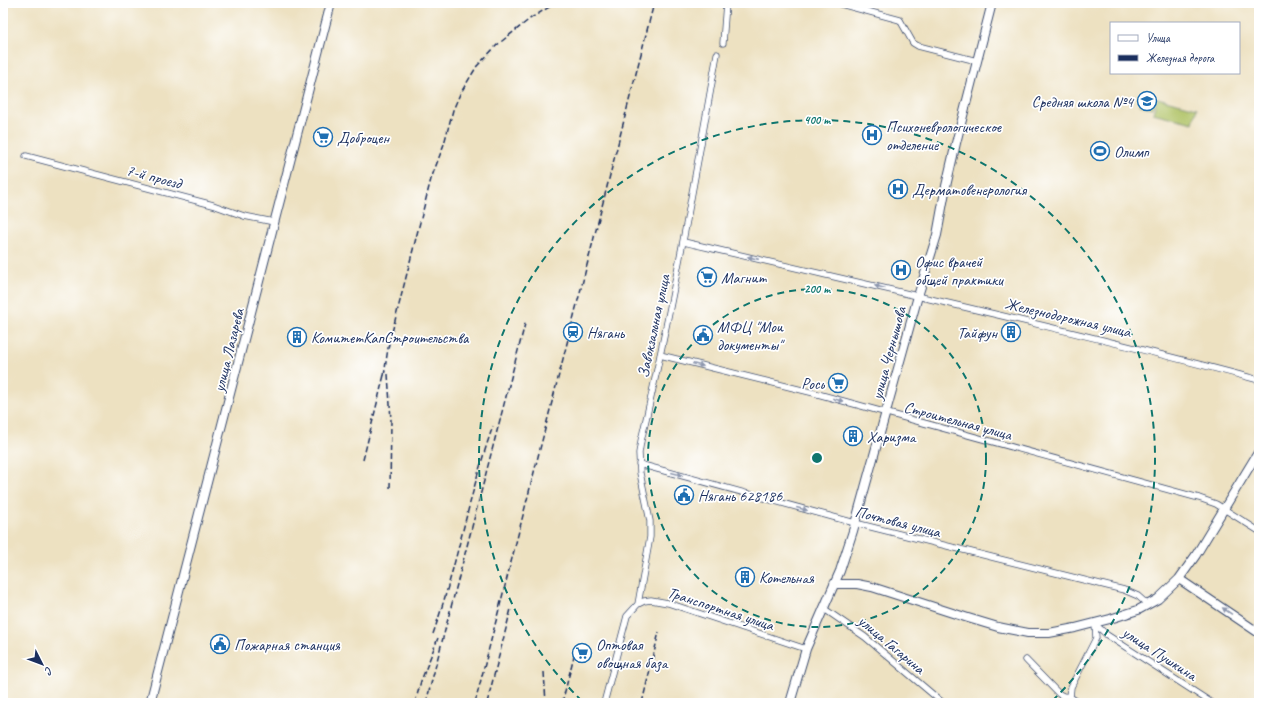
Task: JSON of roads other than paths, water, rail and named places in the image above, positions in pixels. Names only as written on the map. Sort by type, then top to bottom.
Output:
[{"type":"main road","name":"улица Лазарева","points":[[150,703],[331,3]]},
{"type":"main road","name":"улица Чернышова","points":[[790,703],[806,649],[834,584],[847,550],[855,523],[936,235],[946,186],[992,3]]},
{"type":"main road","points":[[834,584],[850,583],[872,587],[968,618],[1020,632],[1049,633],[1095,624],[1121,616],[1148,606],[1166,593],[1179,579],[1196,555],[1259,452]]},
{"type":"main road","points":[[1179,579],[1259,633]]},
{"type":"street","points":[[723,44],[726,3]]},
{"type":"street","points":[[837,3],[900,20],[913,43],[918,46],[977,61]]},
{"type":"street","name":"Завокзальная улица","points":[[638,604],[650,537],[650,521],[639,464],[641,441],[684,242],[717,54]]},
{"type":"street","name":"7-й проезд","points":[[26,156],[213,205],[250,217],[274,222]]},
{"type":"street","name":"Железнодорожная улица","points":[[684,242],[1162,354],[1259,380]]},
{"type":"street","name":"Строительная улица","points":[[660,356],[814,393],[886,414],[1199,498],[1224,508],[1259,531]]},
{"type":"street","name":"Почтовая улица","points":[[639,464],[855,523],[1124,590],[1138,596],[1148,606]]},
{"type":"street","name":"Транспортная улица","points":[[638,604],[651,600],[668,603],[806,649]]},
{"type":"street","points":[[604,703],[624,624],[627,616],[638,604]]},
{"type":"street","name":"улица Гагарина","points":[[824,608],[865,637],[942,703]]},
{"type":"street","points":[[1070,697],[1071,687],[1096,638],[1095,624]]},
{"type":"street","name":"улица Пушкина","points":[[1095,624],[1107,635],[1212,703]]},
{"type":"street","points":[[1026,660],[1059,694],[1070,697],[1079,703]]},
{"type":"railway","points":[[384,376],[388,348],[431,179],[444,144],[453,110],[460,94],[477,66],[497,45],[531,18],[556,3]]},
{"type":"railway","points":[[475,703],[654,3]]},
{"type":"railway","points":[[426,703],[526,320]]},
{"type":"railway","points":[[363,460],[385,371]]},
{"type":"railway","points":[[388,374],[391,420],[390,491]]},
{"type":"railway","points":[[433,634],[493,426]]},
{"type":"railway","points":[[487,703],[511,609]]},
{"type":"railway","points":[[642,703],[659,632]]},
{"type":"railway","points":[[415,703],[421,681],[438,638]]},
{"type":"railway","points":[[562,703],[577,644]]},
{"type":"railway","points":[[544,672],[546,703]]},
{"type":"place","name":"Средняя школа №4","points":[[1147,101]]},
{"type":"place","name":"Психоневрологическое отделение","points":[[872,135]]},
{"type":"place","name":"Доброцен","points":[[323,137]]},
{"type":"place","name":"Олимп","points":[[1100,151]]},
{"type":"place","name":"Дерматовенерология","points":[[898,189]]},
{"type":"place","name":"Офис врачей общей практики","points":[[901,270]]},
{"type":"place","name":"Магнит","points":[[707,277]]},
{"type":"place","name":"Нягань","points":[[573,332]]},
{"type":"place","name":"Тайфун","points":[[1011,332]]},
{"type":"place","name":"МФЦ \"Мои документы\"","points":[[703,335]]},
{"type":"place","name":"КомитетКапСтроительства","points":[[297,337]]},
{"type":"place","name":"Рось","points":[[838,383]]},
{"type":"place","name":"Харизма","points":[[853,436]]},
{"type":"place","name":"Нягань 628186","points":[[684,495]]},
{"type":"place","name":"Котельная","points":[[745,577]]},
{"type":"place","name":"Пожарная станция","points":[[220,644]]},
{"type":"place","name":"Оптовая овощная база","points":[[582,653]]}]
